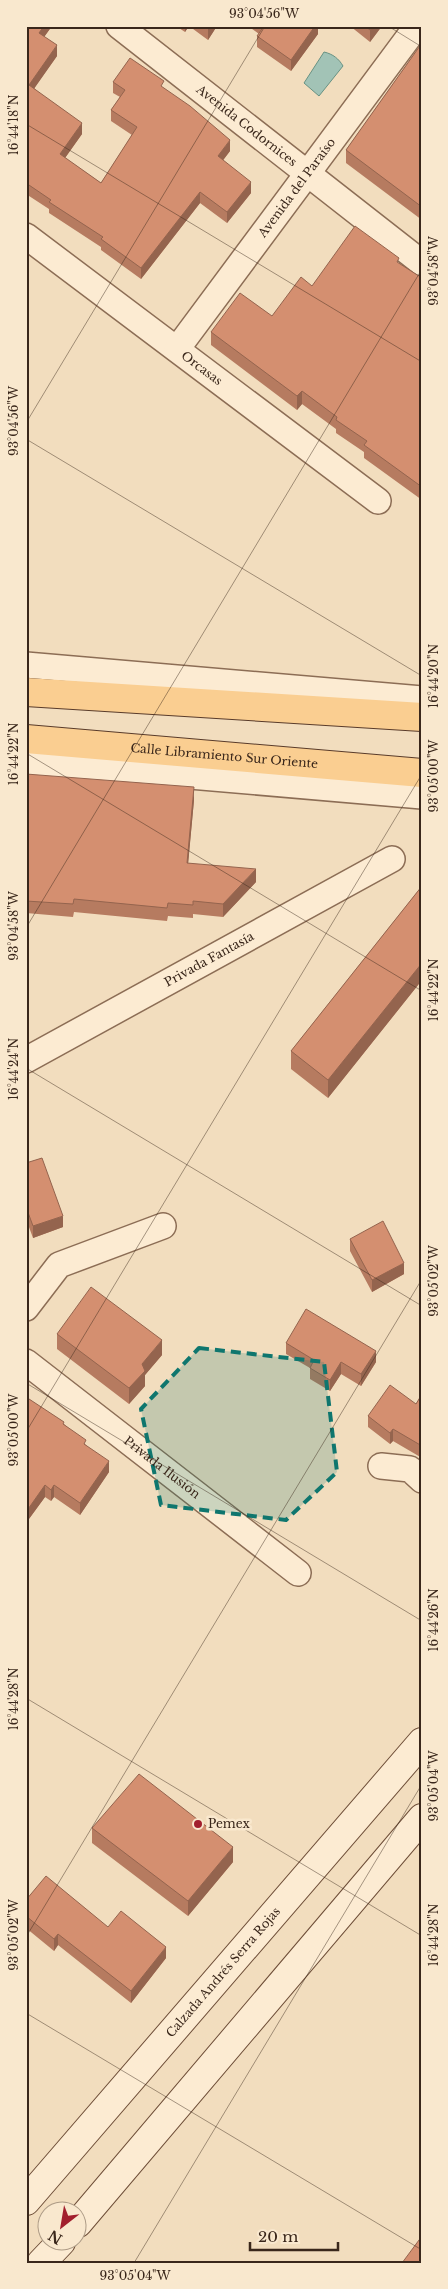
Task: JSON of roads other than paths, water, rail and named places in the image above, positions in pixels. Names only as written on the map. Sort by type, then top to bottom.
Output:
[{"type":"main road","points":[[26,692],[422,717]]},
{"type":"main road","name":"Calle Libramiento Sur Oriente","points":[[39,741],[422,772]]},
{"type":"main road","name":"Calzada Andrés Serra Rojas","points":[[26,2201],[422,1742]]},
{"type":"main road","points":[[88,2211],[422,1818]]},
{"type":"main road","points":[[41,2263],[52,2252]]},
{"type":"street","name":"Avenida Codornices","points":[[119,26],[422,263]]},
{"type":"street","name":"Avenida del Paraíso","points":[[177,349],[417,26]]},
{"type":"street","name":"Orcasas","points":[[26,236],[378,501]]},
{"type":"street","points":[[26,665],[422,699]]},
{"type":"street","points":[[26,762],[422,796]]},
{"type":"street","name":"Privada Fantasía","points":[[26,1060],[392,859]]},
{"type":"street","points":[[26,1308],[59,1265],[163,1226]]},
{"type":"street","name":"Privada Ilusión","points":[[26,1362],[298,1573]]},
{"type":"street","points":[[380,1466],[410,1469],[422,1480]]},
{"type":"place","name":"Pemex","points":[[198,1824]]}]
